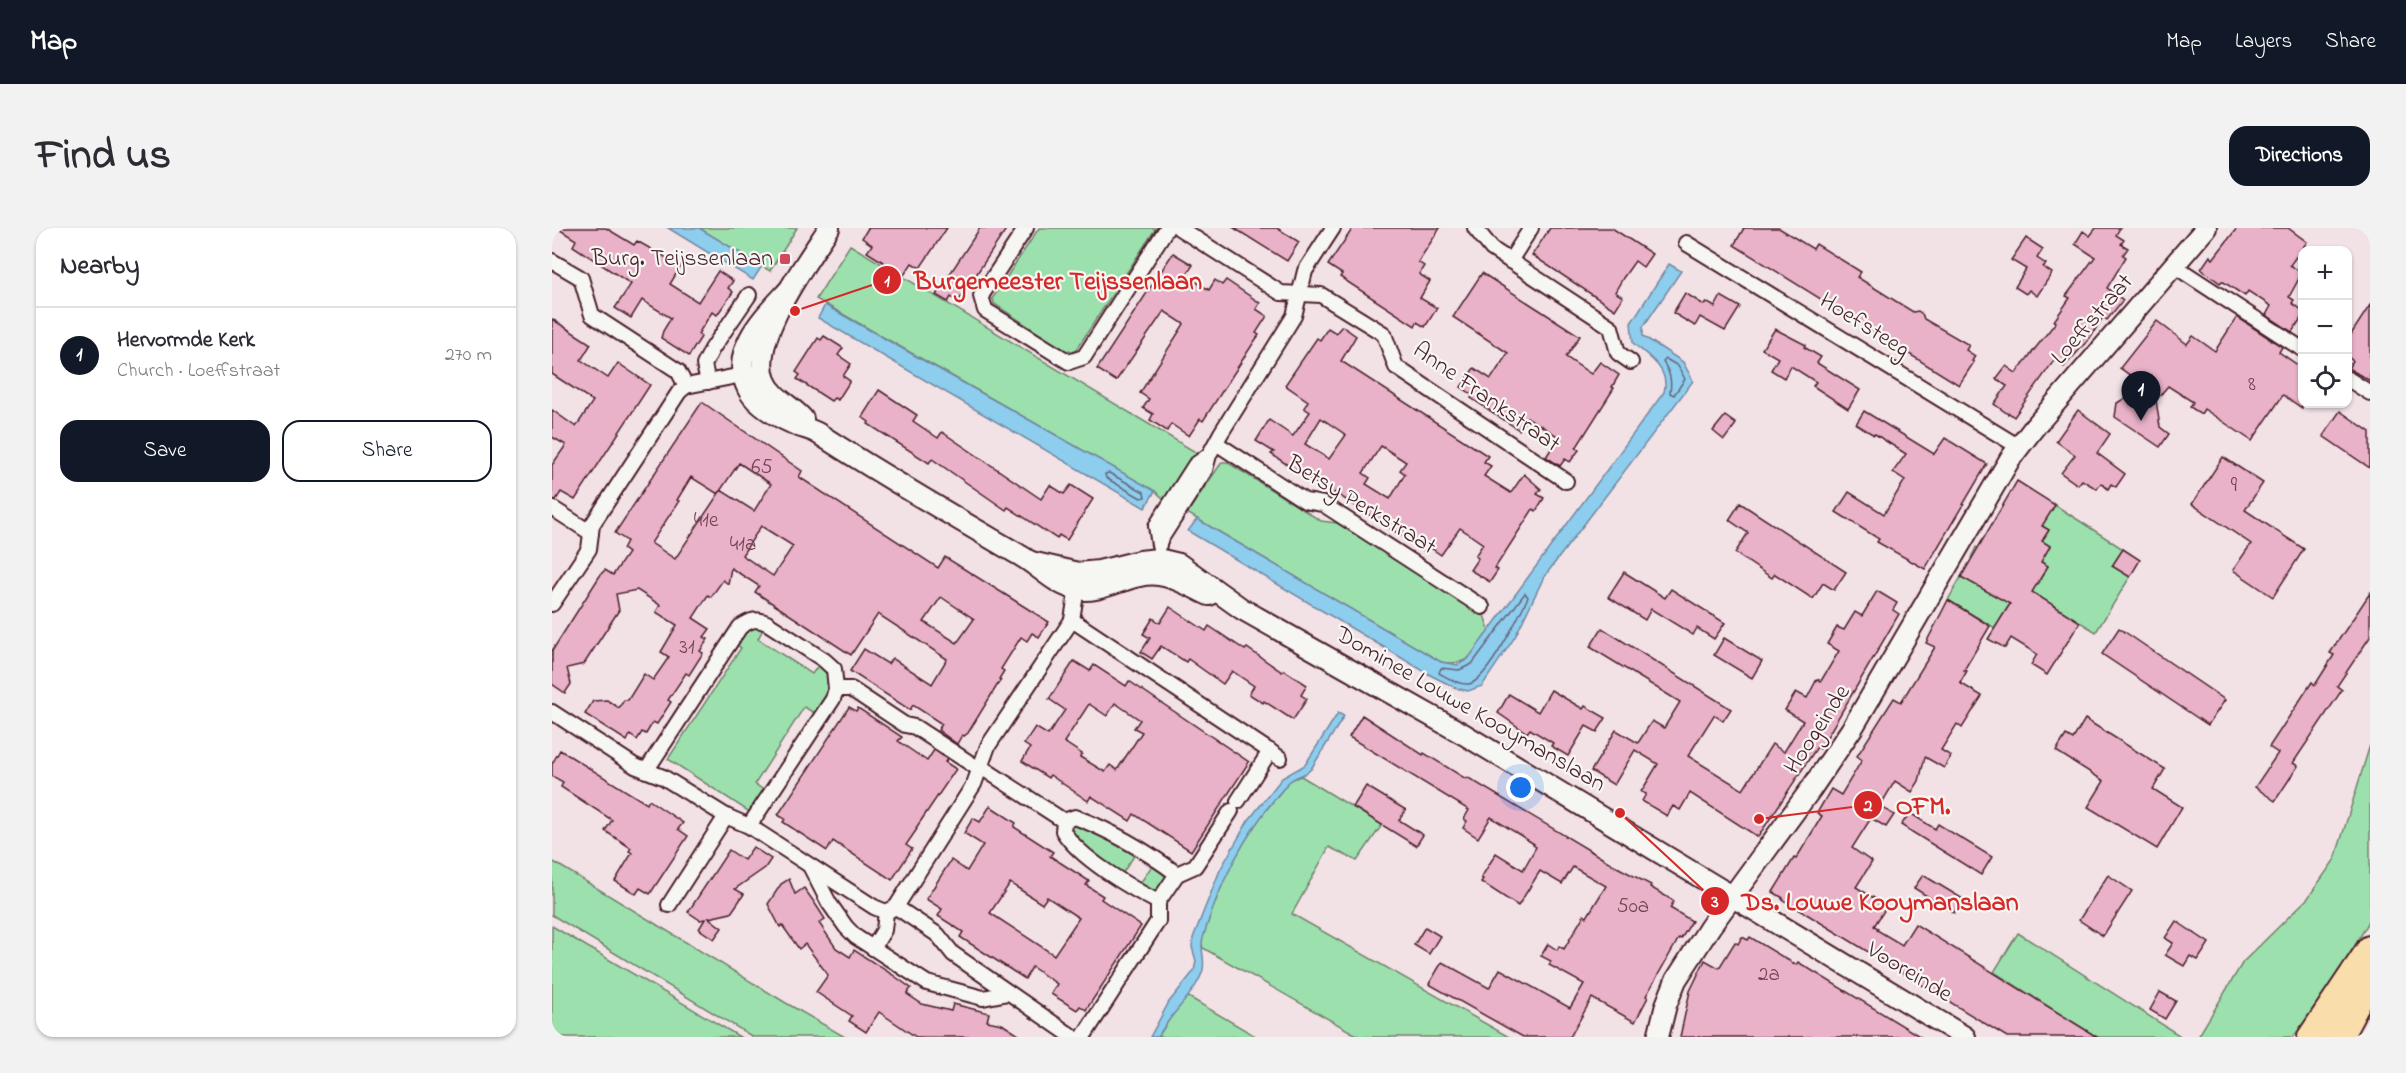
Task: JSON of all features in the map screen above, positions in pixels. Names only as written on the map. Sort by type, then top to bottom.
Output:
[{"type":"highway","points":[[2311,1037],[2370,949]]},
{"type":"highway","points":[[2339,1037],[2370,979]]},
{"type":"street","points":[[829,228],[788,291],[763,345],[763,371],[771,391],[801,416],[813,430],[904,488],[1031,562],[1056,580],[1078,581],[1072,620],[988,746],[974,784],[891,909],[884,930],[873,948]]},
{"type":"street","points":[[1026,228],[981,296],[986,310],[1069,362],[1084,357],[1167,228]]},
{"type":"street","name":"Anne Frankstraat","points":[[1179,228],[1281,293],[1321,295],[1383,334],[1396,367],[1566,481]]},
{"type":"street","points":[[1158,558],[1156,526],[1195,465],[1213,449],[1294,316],[1305,271],[1333,228]]},
{"type":"street","points":[[1475,228],[1492,249],[1611,327],[1618,353],[1631,362]]},
{"type":"street","points":[[1510,261],[1531,228]]},
{"type":"street","name":"Loeffstraat","points":[[2019,447],[2206,228]]},
{"type":"street","name":"Hoefsteeg","points":[[1686,243],[2019,447]]},
{"type":"street","points":[[552,261],[581,278],[592,315],[678,371],[686,386]]},
{"type":"street","points":[[2173,265],[2298,347]]},
{"type":"street","points":[[788,291],[760,321],[749,339],[742,358],[743,375],[748,390],[759,402],[795,425],[813,430]]},
{"type":"street","points":[[708,382],[704,365],[749,295]]},
{"type":"street","points":[[552,604],[589,549],[592,525],[679,392],[686,386],[763,371]]},
{"type":"street","points":[[2352,382],[2370,393]]},
{"type":"street","name":"Hoogeinde","points":[[1659,1037],[1666,1005],[1676,980],[1853,727],[2019,447]]},
{"type":"street","name":"Betsy Perkstraat","points":[[1213,449],[1305,501],[1323,504],[1482,607]]},
{"type":"street","points":[[552,508],[591,532]]},
{"type":"street","name":"Dominee Louwe Kooymanslaan","points":[[1078,581],[1096,589],[1139,576],[1158,558],[1174,578],[1242,609],[1465,735],[1733,896]]},
{"type":"street","points":[[646,771],[740,627],[750,620],[758,619],[767,623],[834,669],[836,689],[833,699],[749,826]]},
{"type":"street","points":[[1072,620],[1275,755],[1234,806],[1195,866],[1177,874],[1158,902],[1158,921],[1083,1037]]},
{"type":"street","points":[[836,689],[851,689],[905,725],[915,727],[1064,820],[1075,817],[1095,824],[1130,842],[1177,874]]},
{"type":"street","points":[[552,712],[635,766],[663,777],[726,816],[749,826],[874,907],[891,909],[938,935],[953,954],[1073,1037]]},
{"type":"street","points":[[552,727],[569,723]]},
{"type":"street","points":[[669,905],[726,816]]},
{"type":"street","points":[[1064,820],[1064,831],[1079,849],[1110,873],[1158,902]]},
{"type":"street","points":[[810,864],[829,903],[846,927],[873,948],[927,983],[983,998],[1008,993]]},
{"type":"street","name":"Vooreinde","points":[[1733,896],[1965,1037]]},
{"type":"green space","points":[[699,228],[797,228],[770,271]]},
{"type":"green space","points":[[1039,228],[1156,228],[1074,353],[1069,350],[1067,352],[993,303],[992,299]]},
{"type":"green space","points":[[850,245],[1197,453],[1165,500],[1155,491],[816,299]]},
{"type":"green space","points":[[1222,462],[1227,462],[1321,521],[1337,523],[1484,615],[1489,630],[1475,651],[1466,660],[1441,662],[1187,513]]},
{"type":"green space","points":[[2055,505],[2123,549],[2112,566],[2130,577],[2096,632],[2021,586],[1995,628],[1948,600],[1961,577],[2004,600],[2014,580],[1971,558],[1976,547],[2037,585],[2048,566],[2029,554],[2045,555],[2050,546],[2042,541],[2049,530],[2041,525]]},
{"type":"green space","points":[[753,625],[764,627],[758,639],[812,674],[819,664],[830,683],[827,695],[816,714],[804,707],[755,784],[765,791],[751,813],[668,759],[741,648],[736,644],[747,629]]},
{"type":"green space","points":[[2370,745],[2370,918],[2367,925],[2325,996],[2293,1037],[2198,1037],[2243,962],[2308,898],[2335,859]]},
{"type":"green space","points":[[1301,776],[1382,825],[1357,861],[1329,847],[1292,914],[1509,1037],[1360,1037],[1203,948],[1201,941],[1225,876],[1233,861],[1255,824],[1290,780]]},
{"type":"green space","points":[[1080,823],[1136,853],[1122,874],[1072,837],[1071,826]]},
{"type":"green space","points":[[552,861],[845,1037],[753,1037],[552,915]]},
{"type":"green space","points":[[1153,864],[1167,875],[1156,894],[1139,885]]},
{"type":"green space","points":[[552,926],[740,1037],[552,1037]]},
{"type":"green space","points":[[2018,933],[2182,1037],[2097,1037],[1994,972]]},
{"type":"green space","points":[[1187,996],[1257,1037],[1158,1037],[1179,1004]]},
{"type":"water","points":[[668,228],[699,228],[762,266],[753,280]]},
{"type":"water","points":[[1669,264],[1681,271],[1643,327],[1643,336],[1683,362],[1693,381],[1544,577],[1515,637],[1482,686],[1468,691],[1456,688],[1432,676],[1188,531],[1197,519],[1441,662],[1458,665],[1468,659],[1664,392],[1665,384],[1661,370],[1633,343],[1631,323]]},
{"type":"water","points":[[825,305],[1155,491],[1145,508],[818,318]]},
{"type":"water","points":[[1338,713],[1344,716],[1311,769],[1288,783],[1248,837],[1227,875],[1210,917],[1203,938],[1203,969],[1198,981],[1158,1037],[1150,1037],[1169,1002],[1194,971],[1196,961],[1192,947],[1193,938],[1220,870],[1248,821],[1282,778],[1305,765]]},
{"type":"building","points":[[557,228],[606,228],[634,245],[637,241],[681,266],[670,284],[698,302],[718,271],[733,281],[728,288],[733,292],[717,315],[712,312],[698,334],[701,337],[689,356],[661,338],[671,318],[642,300],[631,318],[615,308],[631,284],[573,246],[576,240]]},
{"type":"building","points":[[868,228],[947,228],[920,268],[912,263],[904,275],[867,252],[872,245],[862,238]]},
{"type":"building","points":[[980,228],[1007,228],[958,302],[951,297],[948,302],[936,295]]},
{"type":"building","points":[[1234,228],[1277,228],[1299,242],[1287,261]]},
{"type":"building","points":[[1353,228],[1440,228],[1418,262],[1424,266],[1419,274],[1430,281],[1420,298],[1437,308],[1425,327],[1417,322],[1415,326],[1340,277],[1342,274],[1328,265]]},
{"type":"building","points":[[1550,228],[1612,228],[1652,254],[1643,267],[1635,261],[1623,278],[1615,292],[1623,297],[1615,310],[1532,255]]},
{"type":"building","points":[[1744,228],[1779,228],[1813,249],[1816,244],[1861,272],[1857,277],[1913,312],[1918,311],[1924,319],[1969,345],[1966,350],[1975,356],[1972,361],[1974,362],[1959,385],[1734,245]]},
{"type":"building","points":[[2096,228],[2120,228],[2116,235],[2124,240],[2121,244],[2128,248],[2123,255],[2126,257],[2107,288],[2123,300],[2107,320],[2103,317],[2090,338],[2064,367],[2055,359],[2014,417],[1994,404],[2007,386],[1996,379],[2006,366],[2016,373],[2056,322],[2054,321],[2070,298],[2066,296],[2095,257],[2075,244],[2083,231],[2090,236]]},
{"type":"building","points":[[2237,228],[2288,228],[2307,242],[2304,246],[2298,246],[2298,254],[2290,265],[2298,270],[2298,280],[2289,297],[2298,307],[2298,323],[2292,332],[2266,315],[2271,306],[2248,291],[2245,296],[2222,281],[2220,283],[2201,269],[2210,256],[2213,259]]},
{"type":"building","points":[[2026,238],[2043,249],[2037,258],[2046,264],[2043,267],[2052,273],[2037,296],[2029,290],[2026,294],[2015,287],[2026,269],[2011,260]]},
{"type":"building","points":[[1173,253],[1193,265],[1186,275],[1209,290],[1215,280],[1222,285],[1226,280],[1260,303],[1256,309],[1267,316],[1256,333],[1259,335],[1203,421],[1200,419],[1189,436],[1171,424],[1167,431],[1150,420],[1153,414],[1143,408],[1149,399],[1140,393],[1184,324],[1164,311],[1116,381],[1097,369]]},
{"type":"building","points":[[1482,273],[1580,336],[1566,357],[1591,374],[1600,362],[1619,375],[1612,387],[1614,388],[1576,448],[1579,450],[1570,462],[1565,459],[1560,466],[1546,457],[1558,438],[1556,435],[1527,417],[1519,430],[1471,398],[1473,395],[1461,387],[1474,368],[1491,379],[1508,353],[1453,317]]},
{"type":"building","points":[[1685,293],[1704,305],[1706,302],[1715,307],[1721,296],[1740,307],[1725,331],[1700,317],[1695,326],[1673,313]]},
{"type":"building","points":[[2370,305],[2370,381],[2352,370],[2352,333]]},
{"type":"building","points":[[2237,317],[2282,347],[2279,352],[2298,365],[2298,405],[2283,395],[2252,441],[2204,409],[2201,414],[2190,407],[2193,402],[2168,386],[2156,400],[2160,427],[2169,434],[2160,447],[2115,417],[2117,403],[2145,386],[2120,368],[2157,321],[2187,344],[2193,336],[2215,351]]},
{"type":"building","points":[[552,319],[591,344],[581,360],[608,378],[618,363],[650,385],[575,500],[561,492],[556,500],[552,499],[552,465],[566,445],[552,437],[552,410],[576,427],[593,401],[552,374]]},
{"type":"building","points":[[1342,326],[1356,336],[1341,361],[1488,456],[1484,462],[1491,466],[1484,476],[1511,493],[1524,474],[1541,489],[1537,494],[1544,498],[1536,511],[1533,509],[1495,568],[1498,570],[1490,582],[1470,570],[1483,544],[1460,528],[1441,555],[1428,546],[1425,551],[1335,492],[1333,495],[1271,454],[1274,452],[1256,441],[1269,420],[1293,436],[1310,412],[1304,408],[1308,401],[1285,385],[1317,338],[1320,340],[1328,328],[1336,333]],"holes":[[[1321,418],[1346,435],[1329,459],[1305,444]],[[1381,446],[1406,462],[1400,470],[1405,474],[1390,499],[1366,484],[1370,478],[1363,473]]]},
{"type":"building","points":[[1775,329],[1806,345],[1804,347],[1821,357],[1817,363],[1860,390],[1848,409],[1813,386],[1816,382],[1791,366],[1784,378],[1771,370],[1778,358],[1762,349]]},
{"type":"building","points":[[824,336],[843,348],[838,355],[851,364],[843,376],[850,381],[838,400],[834,398],[831,401],[797,379],[800,375],[796,372],[818,338],[821,340]]},
{"type":"building","points":[[879,390],[917,415],[913,421],[938,438],[942,432],[1041,499],[1050,485],[1064,494],[1071,485],[1093,499],[1067,540],[1059,535],[1057,539],[1008,507],[1006,510],[932,459],[929,463],[868,424],[869,422],[862,417]]},
{"type":"building","points":[[702,402],[802,471],[799,477],[938,568],[945,557],[1049,622],[1039,637],[1032,633],[1027,641],[1021,637],[1001,669],[1004,671],[999,679],[1001,680],[968,733],[962,735],[957,744],[938,730],[942,724],[913,705],[910,710],[850,671],[864,649],[888,664],[892,658],[932,684],[947,659],[878,614],[851,655],[755,592],[759,586],[731,568],[728,584],[723,580],[711,597],[708,595],[693,618],[710,629],[704,637],[708,639],[700,651],[703,653],[689,675],[686,673],[668,700],[671,702],[657,724],[653,722],[646,734],[642,732],[637,740],[630,735],[627,741],[585,714],[593,701],[607,700],[619,708],[624,700],[628,700],[644,674],[653,680],[669,657],[661,652],[677,625],[656,612],[660,605],[637,590],[616,594],[619,610],[584,664],[567,668],[571,684],[565,693],[552,684],[552,651],[601,574],[605,570],[613,575],[628,553],[623,549],[627,541],[615,533]],"holes":[[[739,463],[771,484],[754,511],[721,490],[675,559],[651,543],[679,501],[677,500],[691,477],[718,494]],[[761,526],[793,546],[773,576],[742,555]],[[941,597],[974,619],[957,643],[924,622]]]},
{"type":"building","points":[[2078,410],[2110,434],[2097,453],[2125,474],[2116,487],[2111,484],[2108,489],[2101,483],[2097,489],[2082,480],[2078,485],[2061,473],[2075,455],[2056,441]]},
{"type":"building","points":[[1864,411],[1934,454],[1945,438],[1987,464],[1925,569],[1877,542],[1879,539],[1836,512],[1849,492],[1884,514],[1905,480],[1893,472],[1906,454],[1856,424]]},
{"type":"building","points":[[2340,411],[2370,432],[2370,468],[2323,436]]},
{"type":"building","points":[[1725,416],[1736,424],[1724,440],[1713,431]]},
{"type":"building","points":[[2223,457],[2263,483],[2245,510],[2304,549],[2273,597],[2233,570],[2251,544],[2192,504]]},
{"type":"building","points":[[2017,481],[2055,505],[2042,526],[2049,530],[2042,541],[2050,546],[2041,562],[2048,566],[2032,592],[2080,622],[2047,675],[2031,665],[2037,654],[2011,638],[2005,648],[1988,639],[2010,604],[1961,577]]},
{"type":"building","points":[[1740,503],[1846,572],[1834,590],[1823,583],[1813,599],[1775,574],[1772,578],[1735,553],[1748,533],[1729,520]]},
{"type":"building","points":[[2123,549],[2140,560],[2130,577],[2112,566]]},
{"type":"building","points":[[1624,572],[1665,598],[1671,589],[1725,623],[1714,639],[1697,628],[1693,635],[1651,609],[1645,620],[1608,597]]},
{"type":"building","points":[[1877,591],[1897,603],[1893,610],[1899,614],[1820,749],[1817,747],[1758,837],[1690,793],[1680,810],[1673,806],[1667,816],[1642,801],[1646,794],[1641,792],[1658,764],[1635,750],[1614,785],[1591,771],[1616,730],[1638,743],[1652,721],[1664,728],[1680,702],[1590,647],[1602,628],[1731,709],[1723,721],[1714,715],[1688,756],[1743,790],[1772,744],[1784,752],[1803,721],[1785,710],[1796,692],[1807,698],[1817,679],[1821,681],[1839,651],[1827,644],[1837,627],[1844,630],[1855,612],[1862,616]]},
{"type":"building","points":[[2370,593],[2370,637],[2337,686],[2342,690],[2293,763],[2298,766],[2275,801],[2255,787],[2278,753],[2269,747],[2312,682],[2315,685],[2334,655],[2330,653]]},
{"type":"building","points":[[1948,600],[1990,626],[1964,670],[1967,671],[1960,683],[1982,696],[1962,728],[1957,724],[1941,750],[1951,756],[1944,768],[1925,757],[1919,781],[1912,792],[1895,781],[1880,806],[1894,815],[1886,827],[1871,818],[1852,848],[1872,862],[1856,887],[1887,906],[1874,926],[1878,928],[1877,930],[1902,945],[1915,924],[2097,1037],[2007,1037],[1773,892],[1822,816],[1817,813],[1831,789],[1841,795],[1862,760],[1857,756],[1894,698],[1901,702],[1935,647],[1926,643]]},
{"type":"building","points":[[1170,607],[1206,631],[1209,626],[1245,650],[1247,648],[1282,672],[1284,670],[1307,685],[1301,695],[1307,699],[1293,720],[1249,694],[1254,686],[1232,671],[1223,684],[1188,659],[1186,662],[1161,646],[1152,659],[1141,652],[1150,638],[1143,634],[1153,618],[1160,623]]},
{"type":"building","points":[[2119,628],[2225,700],[2208,725],[2102,654]]},
{"type":"building","points":[[1724,638],[1762,661],[1752,678],[1714,655]]},
{"type":"building","points":[[1074,661],[1090,671],[1094,665],[1126,686],[1129,681],[1249,762],[1191,851],[1134,814],[1130,821],[1091,796],[1088,801],[1050,775],[1048,778],[1022,761],[1030,748],[1024,744],[1035,727],[1048,735],[1065,710],[1049,699]],"holes":[[[1115,703],[1140,720],[1134,728],[1142,732],[1117,770],[1110,765],[1105,772],[1080,757],[1082,754],[1064,742],[1089,704],[1107,716]]]},
{"type":"building","points":[[1551,690],[1583,709],[1585,706],[1606,718],[1597,732],[1586,726],[1568,756],[1551,746],[1553,743],[1530,729],[1527,733],[1498,713],[1509,694],[1538,712]]},
{"type":"building","points":[[849,707],[856,711],[858,708],[902,737],[898,741],[927,761],[934,750],[947,759],[945,762],[956,769],[906,845],[912,849],[892,880],[833,841],[827,851],[783,822],[785,819],[778,815]]},
{"type":"building","points":[[1362,715],[1423,755],[1424,753],[1466,779],[1467,777],[1651,885],[1650,887],[1674,901],[1670,908],[1692,921],[1681,939],[1679,938],[1646,996],[1648,997],[1635,1022],[1592,998],[1570,1037],[1523,1037],[1429,984],[1442,962],[1489,988],[1500,969],[1570,1008],[1584,984],[1549,965],[1551,961],[1541,956],[1548,944],[1557,950],[1559,946],[1564,949],[1584,915],[1587,917],[1606,886],[1573,867],[1562,884],[1540,871],[1518,906],[1481,882],[1483,879],[1481,878],[1496,853],[1523,870],[1536,847],[1534,844],[1491,817],[1478,838],[1463,828],[1467,821],[1464,819],[1469,810],[1349,737]]},
{"type":"building","points":[[2085,719],[2165,769],[2153,789],[2182,807],[2157,849],[2088,807],[2104,781],[2056,751],[2066,735],[2073,739]]},
{"type":"building","points":[[560,750],[647,804],[649,800],[683,823],[678,829],[688,836],[650,894],[640,888],[636,894],[615,881],[632,853],[629,851],[631,848],[605,831],[612,820],[561,787],[563,782],[552,776],[552,764]]},
{"type":"building","points":[[1366,786],[1406,810],[1399,820],[1423,835],[1416,846],[1353,807]]},
{"type":"building","points":[[990,806],[1016,823],[1014,827],[1053,852],[1050,856],[1089,881],[1086,885],[1103,896],[1101,899],[1141,926],[1086,1010],[1080,1006],[1077,1010],[1051,994],[1057,984],[1032,967],[1025,979],[960,937],[963,932],[938,916],[942,909],[926,899],[951,860],[967,871],[983,845],[964,833],[973,818],[980,822]],"holes":[[[1010,883],[1042,904],[1047,897],[1079,918],[1054,955],[990,913]]]},
{"type":"building","points":[[1910,813],[1935,829],[1938,824],[1992,857],[1981,875],[1901,825]]},
{"type":"building","points":[[753,847],[771,859],[765,868],[735,889],[744,894],[731,913],[709,918],[722,928],[714,939],[699,929],[705,919],[700,920],[688,912],[729,850],[744,860]]},
{"type":"building","points":[[1923,875],[1963,899],[1954,913],[1914,888]]},
{"type":"building","points":[[2108,875],[2132,891],[2103,936],[2079,920]]},
{"type":"building","points":[[789,879],[795,894],[804,888],[814,902],[825,919],[819,923],[836,948],[850,957],[854,950],[893,975],[911,988],[907,994],[922,1004],[951,1011],[953,1004],[989,1013],[987,1021],[1002,1024],[1022,1037],[916,1037],[879,1012],[866,1032],[849,1021],[852,1016],[816,992],[828,975],[805,944],[799,949],[782,925],[780,927],[768,904],[781,884]]},
{"type":"building","points":[[2176,921],[2209,943],[2198,960],[2190,956],[2184,966],[2165,955],[2173,943],[2165,938]]},
{"type":"building","points":[[1425,927],[1440,936],[1429,954],[1414,945]]},
{"type":"building","points":[[1742,937],[1748,940],[1750,937],[1796,965],[1798,962],[1921,1037],[1680,1037],[1690,991],[1705,960],[1719,968],[1735,942],[1738,944]]},
{"type":"building","points":[[2160,992],[2176,1001],[2165,1019],[2150,1010]]},
{"type":"place","name":"Burg. Teijssenlaan","points":[[785,259]]},
{"type":"place","name":"Burgemeester Teijssenlaan","points":[[795,311]]},
{"type":"place","name":"Hervormde Kerk","points":[[2141,421]]},
{"type":"place","name":"Ds. Louwe Kooymanslaan","points":[[1620,813]]},
{"type":"place","name":"OFM.","points":[[1759,819]]}]
